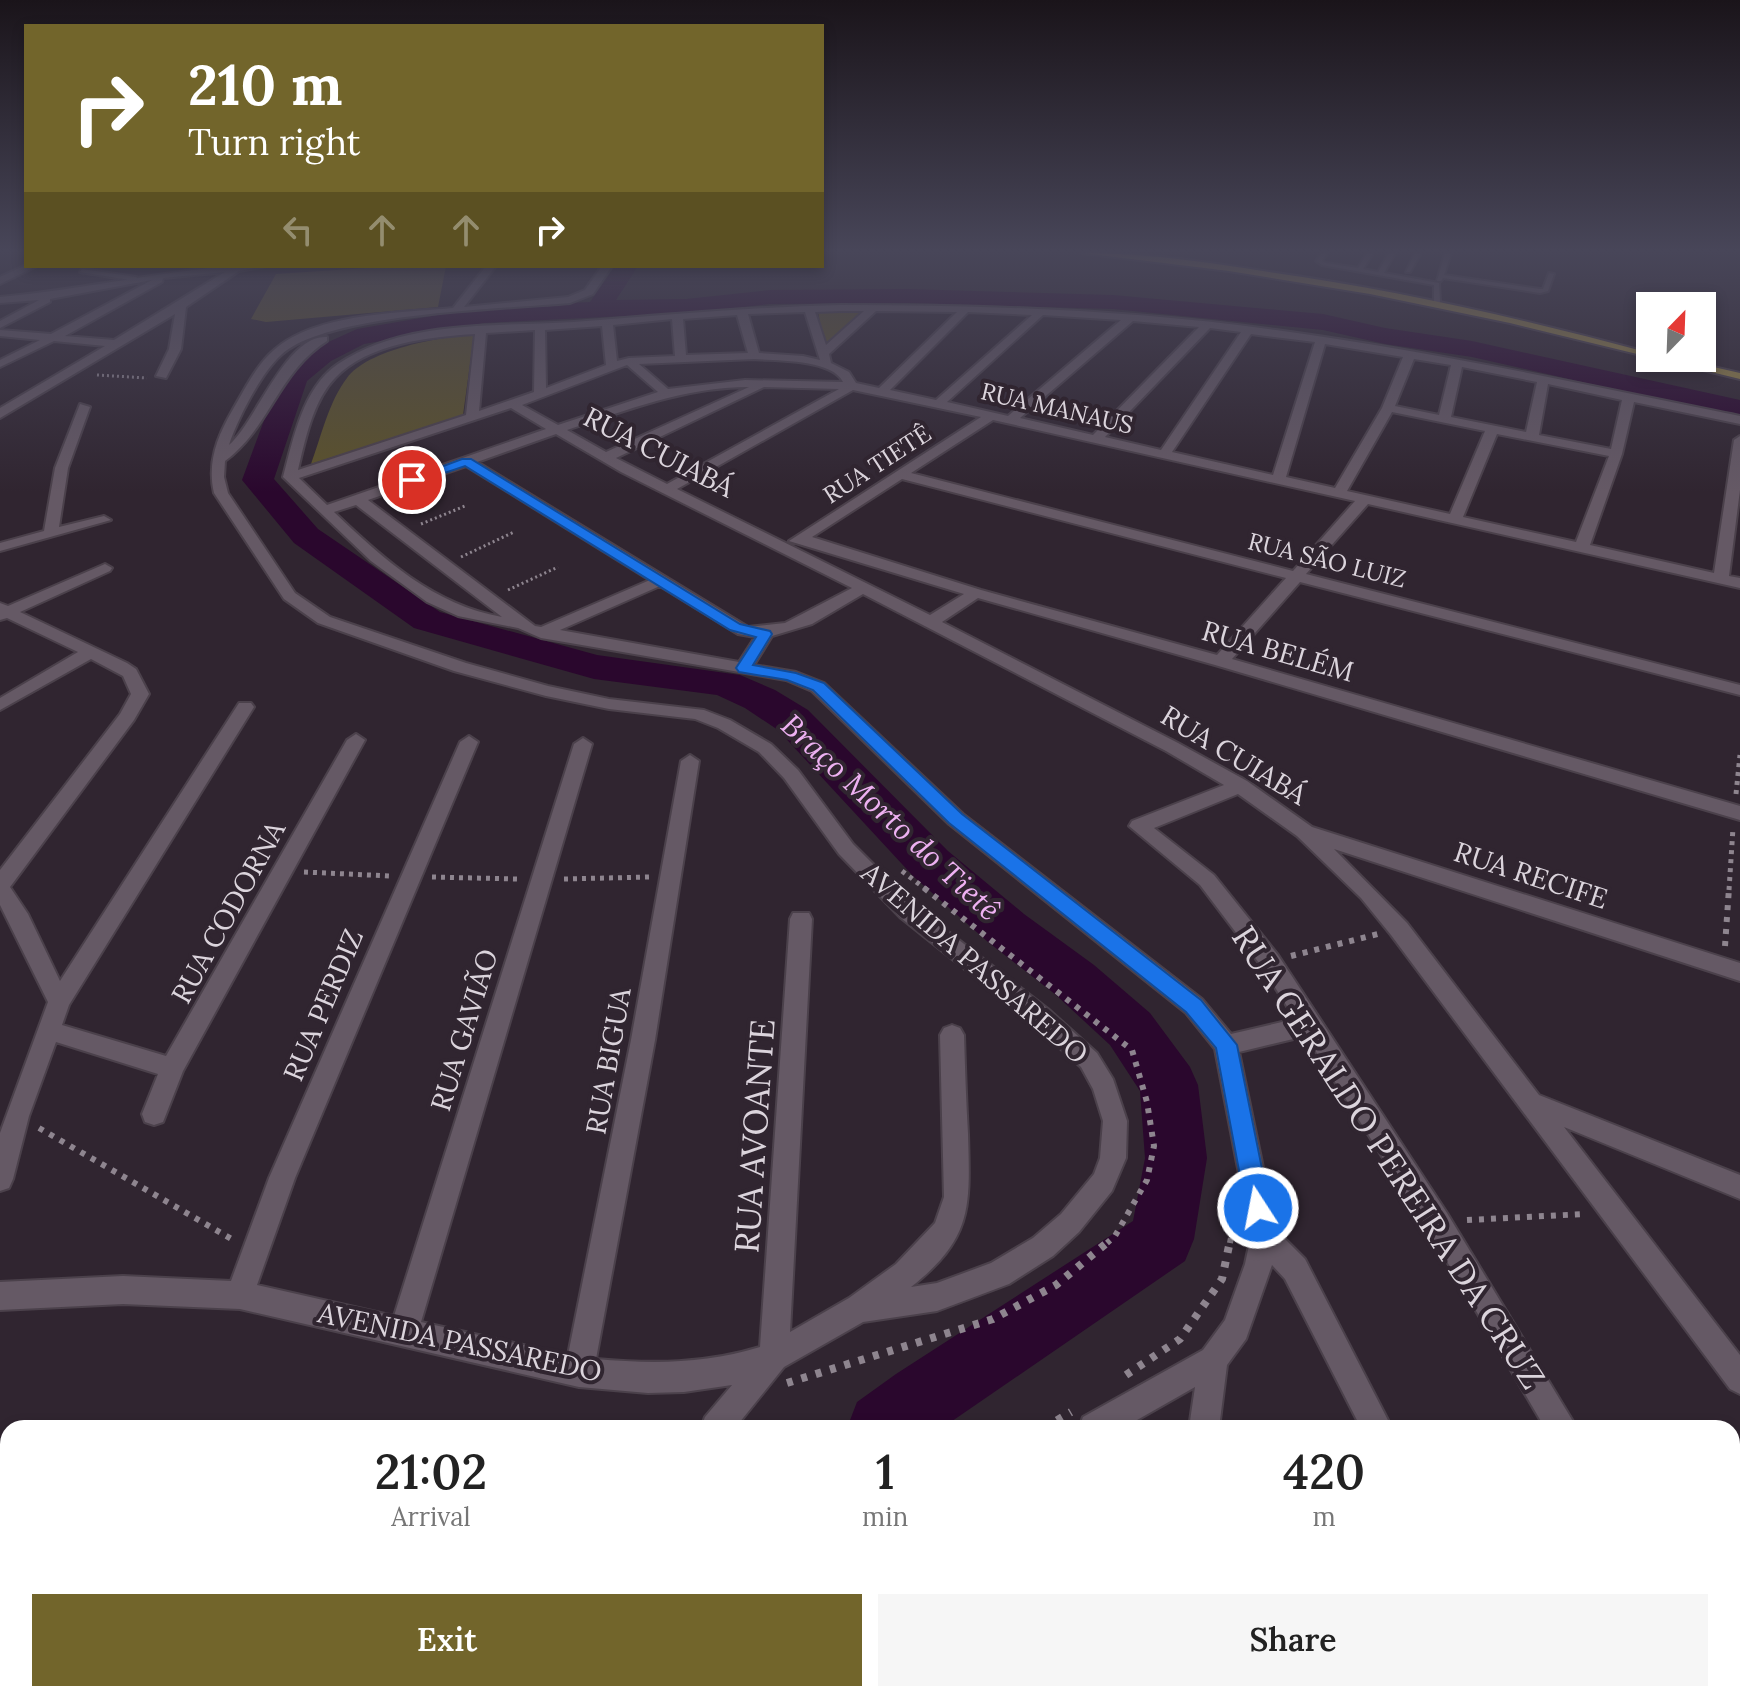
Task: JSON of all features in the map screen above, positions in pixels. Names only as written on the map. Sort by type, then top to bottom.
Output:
[{"type":"main road","points":[[1559,332],[1636,352]]},
{"type":"main road","points":[[1716,368],[1740,373]]},
{"type":"main road","points":[[1716,369],[1740,373]]},
{"type":"street","points":[[0,364],[63,332]]},
{"type":"street","points":[[0,414],[133,332]]},
{"type":"street","points":[[162,376],[175,349],[177,332]]},
{"type":"street","name":"AVENIDA PASSAREDO","points":[[0,1296],[123,1290],[240,1295],[579,1372],[648,1378],[684,1377],[732,1370],[778,1371],[859,1308],[916,1302],[957,1292],[999,1274],[1043,1247],[1070,1223],[1103,1182],[1113,1158],[1116,1135],[1104,1086],[1089,1060],[1040,1016],[908,912],[846,849],[776,757],[748,737],[698,714],[576,699],[512,682],[353,632],[302,608],[289,596],[214,479],[221,458],[222,439],[276,353],[314,332]]},
{"type":"street","name":"AVENIDA PASSAREDO","points":[[221,458],[243,440],[279,376],[310,346],[345,332]]},
{"type":"street","points":[[290,477],[297,446],[322,385],[330,375],[342,366],[385,347],[424,337],[465,332]]},
{"type":"street","points":[[472,417],[486,332]]},
{"type":"street","points":[[540,332],[540,394]]},
{"type":"street","points":[[608,332],[612,366]]},
{"type":"street","points":[[679,332],[681,357]]},
{"type":"street","points":[[748,332],[754,356]]},
{"type":"street","points":[[816,332],[825,359]]},
{"type":"street","points":[[825,359],[850,332]]},
{"type":"street","points":[[881,392],[942,332]]},
{"type":"street","points":[[939,403],[1018,332]]},
{"type":"street","points":[[1011,420],[1113,332]]},
{"type":"street","points":[[1095,440],[1200,332]]},
{"type":"street","points":[[1164,455],[1246,332]]},
{"type":"street","points":[[1265,332],[1410,354],[1740,420]]},
{"type":"street","points":[[0,333],[113,343]]},
{"type":"street","points":[[1278,481],[1321,340]]},
{"type":"street","points":[[1338,494],[1388,408],[1410,354]]},
{"type":"street","points":[[290,477],[512,404],[629,361],[754,356],[825,359],[845,374],[851,386],[668,489]]},
{"type":"street","points":[[629,361],[666,393]]},
{"type":"street","points":[[1444,419],[1457,363]]},
{"type":"street","points":[[1532,436],[1543,380]]},
{"type":"street","points":[[605,458],[766,383]]},
{"type":"street","name":"RUA MANAUS","points":[[324,511],[666,393],[714,385],[766,383],[851,386],[939,403],[1740,583]]},
{"type":"street","points":[[1582,546],[1616,454],[1629,397]]},
{"type":"street","name":"RUA CUIABÁ","points":[[512,404],[605,458],[668,489],[794,542],[863,588],[1172,747],[1240,786],[1304,831],[1349,873],[1399,929],[1740,1379]]},
{"type":"street","points":[[51,533],[55,488],[69,437],[84,407]]},
{"type":"street","points":[[1388,408],[1616,454]]},
{"type":"street","name":"RUA TIETÊ","points":[[794,542],[991,416]]},
{"type":"street","points":[[1455,518],[1493,428]]},
{"type":"street","points":[[1721,579],[1740,440]]},
{"type":"street","points":[[467,461],[735,627],[765,634],[796,624],[863,588]]},
{"type":"street","name":"RUA SÃO LUIZ","points":[[902,475],[1740,690]]},
{"type":"street","points":[[290,477],[324,511],[434,601],[501,622],[521,624]]},
{"type":"street","points":[[357,499],[521,624],[541,633],[790,676],[818,687],[956,819],[1194,1006],[1226,1045],[1262,1250],[1236,1329],[1213,1360],[1108,1420]]},
{"type":"street","points":[[1221,661],[1293,576],[1364,500]]},
{"type":"street","points":[[0,547],[104,520]]},
{"type":"street","name":"RUA BELÉM","points":[[794,542],[1221,661],[1737,812]]},
{"type":"street","points":[[2,611],[105,568]]},
{"type":"street","points":[[541,633],[659,581]]},
{"type":"street","points":[[931,622],[976,593]]},
{"type":"street","points":[[2,611],[130,673],[140,694],[119,729],[0,887],[17,914],[59,1002]]},
{"type":"street","points":[[744,668],[765,634]]},
{"type":"street","points":[[0,705],[89,653]]},
{"type":"street","points":[[0,1179],[17,1116],[59,1002],[245,707]]},
{"type":"street","name":"RUA CODORNA","points":[[154,1114],[172,1068],[356,740]]},
{"type":"street","name":"RUA PERDIZ","points":[[240,1295],[253,1252],[409,877],[469,742]]},
{"type":"street","name":"RUA GAVIÃO","points":[[403,1333],[583,744]]},
{"type":"street","name":"RUA BIGUA","points":[[579,1372],[643,1040],[690,761]]},
{"type":"street","name":"RUA GERALDO PEREIRA DA CRUZ","points":[[1240,786],[1139,826],[1207,880],[1270,961],[1438,1222],[1557,1420]]},
{"type":"street","name":"RUA RECIFE","points":[[1304,831],[1732,970]]},
{"type":"street","name":"RUA AVOANTE","points":[[778,1371],[801,919]]},
{"type":"street","points":[[1226,1045],[1313,1025]]},
{"type":"street","points":[[48,1030],[172,1068]]},
{"type":"street","points":[[859,1308],[933,1250],[951,1222],[957,1197],[952,1035]]},
{"type":"street","points":[[1532,1103],[1740,1187]]},
{"type":"street","points":[[1262,1250],[1295,1269],[1373,1420]]},
{"type":"street","points":[[1205,1420],[1213,1360]]},
{"type":"street","points":[[725,1420],[778,1371]]},
{"type":"path","points":[[64,373],[146,378],[162,376]]},
{"type":"path","points":[[401,532],[465,506]]},
{"type":"path","points":[[443,565],[514,532]]},
{"type":"path","points":[[489,598],[558,567]]},
{"type":"path","points":[[1732,970],[1740,755]]},
{"type":"path","points":[[778,1371],[993,1319],[1056,1285],[1115,1236],[1147,1180],[1154,1146],[1147,1102],[1132,1050],[898,868]]},
{"type":"path","points":[[283,871],[540,880],[671,877]]},
{"type":"path","points":[[1270,961],[1399,929]]},
{"type":"path","points":[[17,1116],[253,1252]]},
{"type":"path","points":[[1438,1222],[1613,1212]]},
{"type":"shaded area","points":[[821,332],[841,332],[824,348]]},
{"type":"shaded area","points":[[474,335],[463,415],[311,464],[335,397],[357,368],[406,346]]},
{"type":"waterway","name":"Braço Morto do Tietê","points":[[384,332],[357,337],[322,355],[294,377],[258,480],[306,536],[427,620],[594,667],[726,684],[760,699],[793,720],[931,864],[1006,928],[1075,980],[1130,1029],[1169,1085],[1176,1158],[1162,1239],[893,1420]]},
{"type":"waterway","name":"Braço Morto do Tietê","points":[[1369,332],[1472,349],[1740,409]]},
{"type":"route","points":[[412,480],[467,461],[735,627],[765,634],[744,668],[790,676],[818,687],[956,819],[1194,1006],[1226,1045],[1258,1208]]}]
